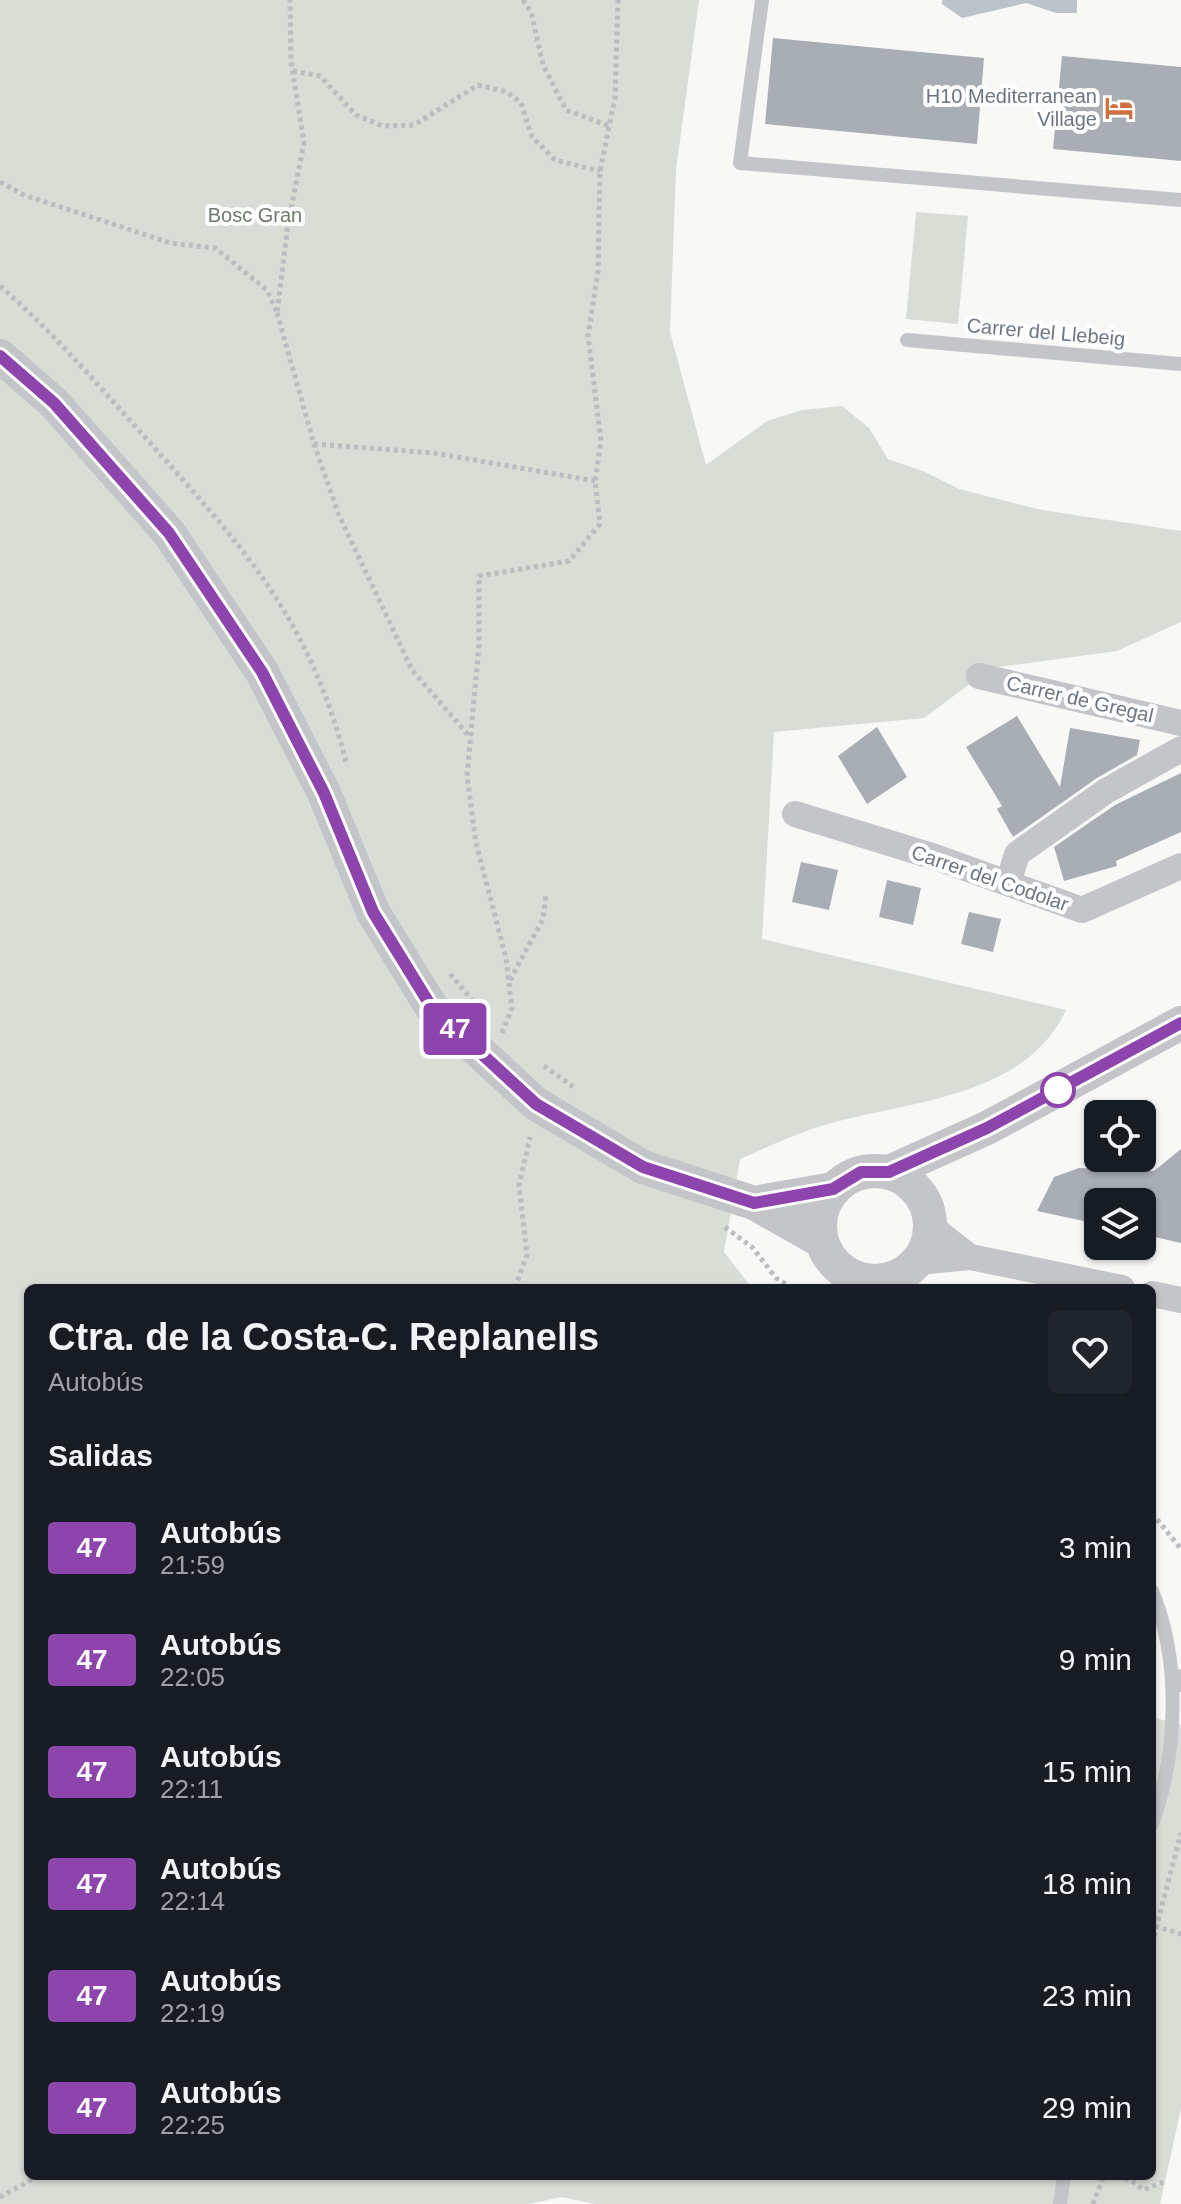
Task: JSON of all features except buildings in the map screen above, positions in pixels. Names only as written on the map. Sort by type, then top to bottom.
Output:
[{"type":"street","points":[[0,356],[54,403],[169,533],[262,672],[324,793],[373,912],[432,1008],[494,1043],[536,1104],[643,1167],[754,1203],[821,1241]]},
{"type":"street","name":"Carrer de Gregal","points":[[979,676],[1181,723]]},
{"type":"street","points":[[1008,883],[1017,854],[1106,791],[1181,749]]},
{"type":"street","name":"Carrer del Codolar","points":[[795,814],[1082,910],[1181,866]]},
{"type":"street","points":[[754,1203],[833,1189],[861,1172],[889,1172],[987,1128],[1181,1023]]},
{"type":"street","points":[[918,1262],[930,1235],[929,1218],[945,1173],[987,1128]]},
{"type":"street","points":[[889,1172],[915,1188],[929,1218],[970,1257]]},
{"type":"street","points":[[833,1189],[820,1216],[821,1241],[835,1266],[856,1279],[878,1284]]},
{"type":"street","points":[[884,1284],[918,1262],[970,1257],[1102,1284]]},
{"type":"street","points":[[1156,1295],[1181,1300]]},
{"type":"lane","points":[[762,0],[740,163],[1181,200]]},
{"type":"lane","name":"Carrer del Llebeig","points":[[907,340],[1181,364]]},
{"type":"lane","points":[[1156,1602],[1170,1640],[1178,1681],[1173,1732],[1156,1806]]},
{"type":"lane","points":[[1060,2204],[1063,2180]]},
{"type":"path","points":[[277,313],[288,224],[304,143],[293,71],[290,0]]},
{"type":"path","points":[[523,0],[531,12],[543,65],[566,110],[609,126]]},
{"type":"path","points":[[494,1043],[512,1008],[509,980],[476,843],[467,776],[479,645],[479,576],[569,561],[600,524],[595,481],[601,441],[588,336],[598,271],[600,171],[615,98],[618,0]]},
{"type":"path","points":[[293,71],[320,76],[356,115],[383,126],[414,125],[478,85],[507,92],[521,103],[532,137],[555,160],[600,171]]},
{"type":"path","points":[[0,182],[24,195],[170,243],[215,248],[267,290],[277,313],[314,444],[338,513],[412,670],[470,737]]},
{"type":"path","points":[[0,286],[34,315],[265,577],[310,653],[332,712],[349,775]]},
{"type":"path","points":[[314,444],[434,453],[595,481]]},
{"type":"path","points":[[509,980],[543,919],[546,895]]},
{"type":"path","points":[[448,972],[478,1006]]},
{"type":"path","points":[[494,1043],[495,1022]]},
{"type":"path","points":[[494,1043],[513,1038]]},
{"type":"path","points":[[533,1056],[581,1092]]},
{"type":"path","points":[[516,1284],[527,1255],[519,1185],[536,1104]]},
{"type":"path","points":[[722,1194],[712,1217],[753,1248],[776,1278],[786,1284]]},
{"type":"path","points":[[1156,1518],[1181,1549]]},
{"type":"path","points":[[1156,1922],[1181,1833]]},
{"type":"path","points":[[1156,1926],[1181,1934]]},
{"type":"path","points":[[0,2197],[31,2180]]},
{"type":"path","points":[[1093,2204],[1104,2180]]},
{"type":"path","points":[[1131,2180],[1143,2190],[1163,2182]]},
{"type":"green space","name":"Bosc Gran","points":[[0,0],[699,0],[676,170],[670,332],[706,465],[767,421],[802,410],[842,406],[869,428],[888,459],[923,471],[959,489],[1042,510],[1181,531],[1181,622],[1117,651],[991,668],[924,718],[774,732],[762,939],[1066,1010],[1048,1039],[1024,1061],[995,1078],[930,1101],[819,1127],[740,1159],[724,1252],[749,1284],[24,1284],[24,2180],[1156,2180],[1156,1718],[1181,1725],[1181,2109],[1160,2204],[595,2204],[562,2197],[529,2204],[0,2204]]},
{"type":"green space","points":[[916,212],[968,216],[958,324],[906,319]]},
{"type":"shaded area","points":[[942,0],[1077,0],[1077,13],[1056,13],[1026,3],[962,18],[942,4]]},
{"type":"bus line","name":"47","points":[[0,356],[54,403],[169,533],[262,672],[324,793],[373,912],[432,1008],[536,1104],[643,1167],[754,1203],[833,1189],[861,1172],[889,1172],[987,1128],[1181,1023]]},
{"type":"place","name":"H10 Mediterranean Village","points":[[1119,108]]}]
